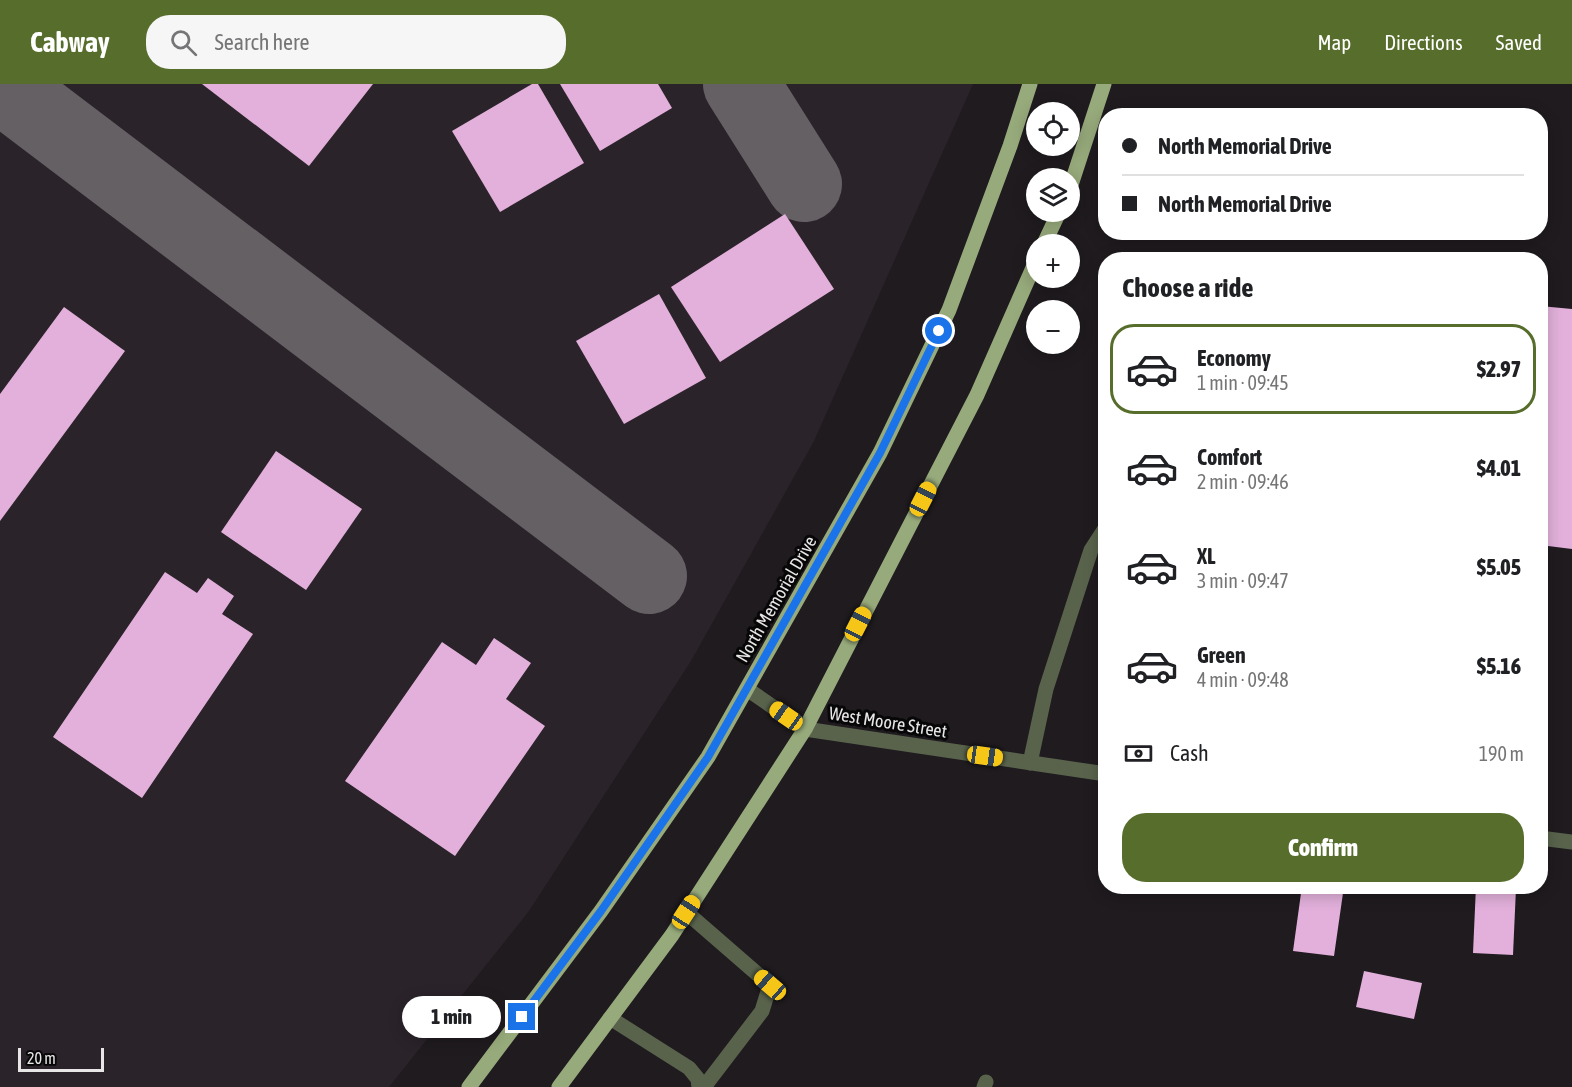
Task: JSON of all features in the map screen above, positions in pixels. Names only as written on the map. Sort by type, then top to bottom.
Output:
[{"type":"main road","name":"North Memorial Drive","points":[[470,1087],[601,911],[708,757],[880,453],[949,310],[1010,146],[1030,84]]},
{"type":"main road","points":[[1077,168],[1104,84]]},
{"type":"main road","points":[[559,1087],[686,912],[805,729],[977,395],[1026,284]]},
{"type":"street","points":[[1030,763],[1046,689],[1091,550],[1098,540]]},
{"type":"street","name":"West Moore Street","points":[[747,689],[805,729],[1098,773]]},
{"type":"street","points":[[1548,838],[1572,842]]},
{"type":"street","points":[[686,912],[770,985],[762,1011],[704,1087]]},
{"type":"street","points":[[610,1018],[689,1068],[698,1079],[699,1087]]},
{"type":"shaded area","points":[[0,84],[973,84],[814,441],[691,661],[529,911],[389,1087],[0,1087]]},
{"type":"building","points":[[202,84],[373,84],[309,166]]},
{"type":"building","points":[[532,84],[538,84],[584,163],[500,212],[452,131]]},
{"type":"building","points":[[560,84],[658,84],[672,108],[600,151]]},
{"type":"building","points":[[785,214],[834,289],[720,362],[671,287]]},
{"type":"building","points":[[659,294],[706,378],[624,424],[576,341]]},
{"type":"building","points":[[64,307],[125,351],[0,521],[0,394]]},
{"type":"building","points":[[1548,307],[1572,309],[1572,549],[1548,546]]},
{"type":"building","points":[[276,451],[362,509],[306,590],[221,532]]},
{"type":"building","points":[[165,572],[197,593],[208,578],[234,596],[222,614],[253,634],[142,798],[53,737]]},
{"type":"building","points":[[494,638],[531,663],[506,699],[545,726],[455,856],[345,781],[442,642],[476,665]]},
{"type":"building","points":[[1301,894],[1343,894],[1334,956],[1293,951]]},
{"type":"building","points":[[1476,894],[1516,894],[1513,955],[1473,953]]},
{"type":"building","points":[[1364,971],[1422,983],[1414,1019],[1356,1007]]},
{"type":"taxiway","points":[[0,84],[649,576]]},
{"type":"taxiway","points":[[741,84],[804,184]]},
{"type":"route","points":[[522,1017],[601,911],[708,757],[880,453],[939,331]]}]
